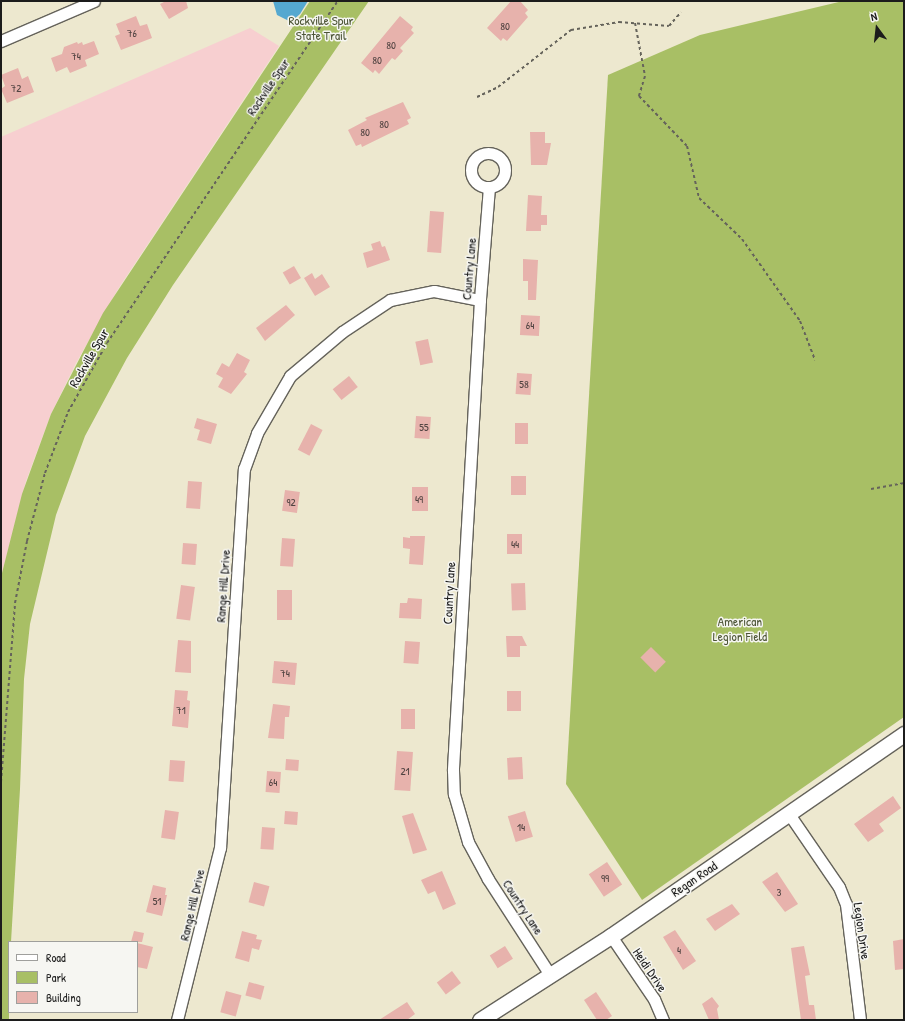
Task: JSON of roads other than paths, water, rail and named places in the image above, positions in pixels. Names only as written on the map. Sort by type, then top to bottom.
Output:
[{"type":"street","points":[[1,41],[94,1]]},
{"type":"street","name":"Country Lane","points":[[490,187],[480,300],[453,763],[454,794],[468,842],[488,879],[550,975]]},
{"type":"street","name":"Range Hill Drive","points":[[178,1020],[220,848],[244,469],[257,433],[290,376],[342,332],[390,300],[434,291],[480,300]]},
{"type":"street","name":"Regan Road","points":[[480,1020],[611,936],[904,734]]},
{"type":"street","name":"Legion Drive","points":[[789,814],[839,887],[846,904],[860,1020]]},
{"type":"street","name":"Heidi Drive","points":[[611,936],[654,999],[663,1020]]},
{"type":"water","points":[[273,1],[308,1],[300,14],[291,22],[277,15]]},
{"type":"park label","name":"Rockville Spur State Trail","points":[[321,28]]},
{"type":"park label","name":"American Legion Field","points":[[740,630]]}]
